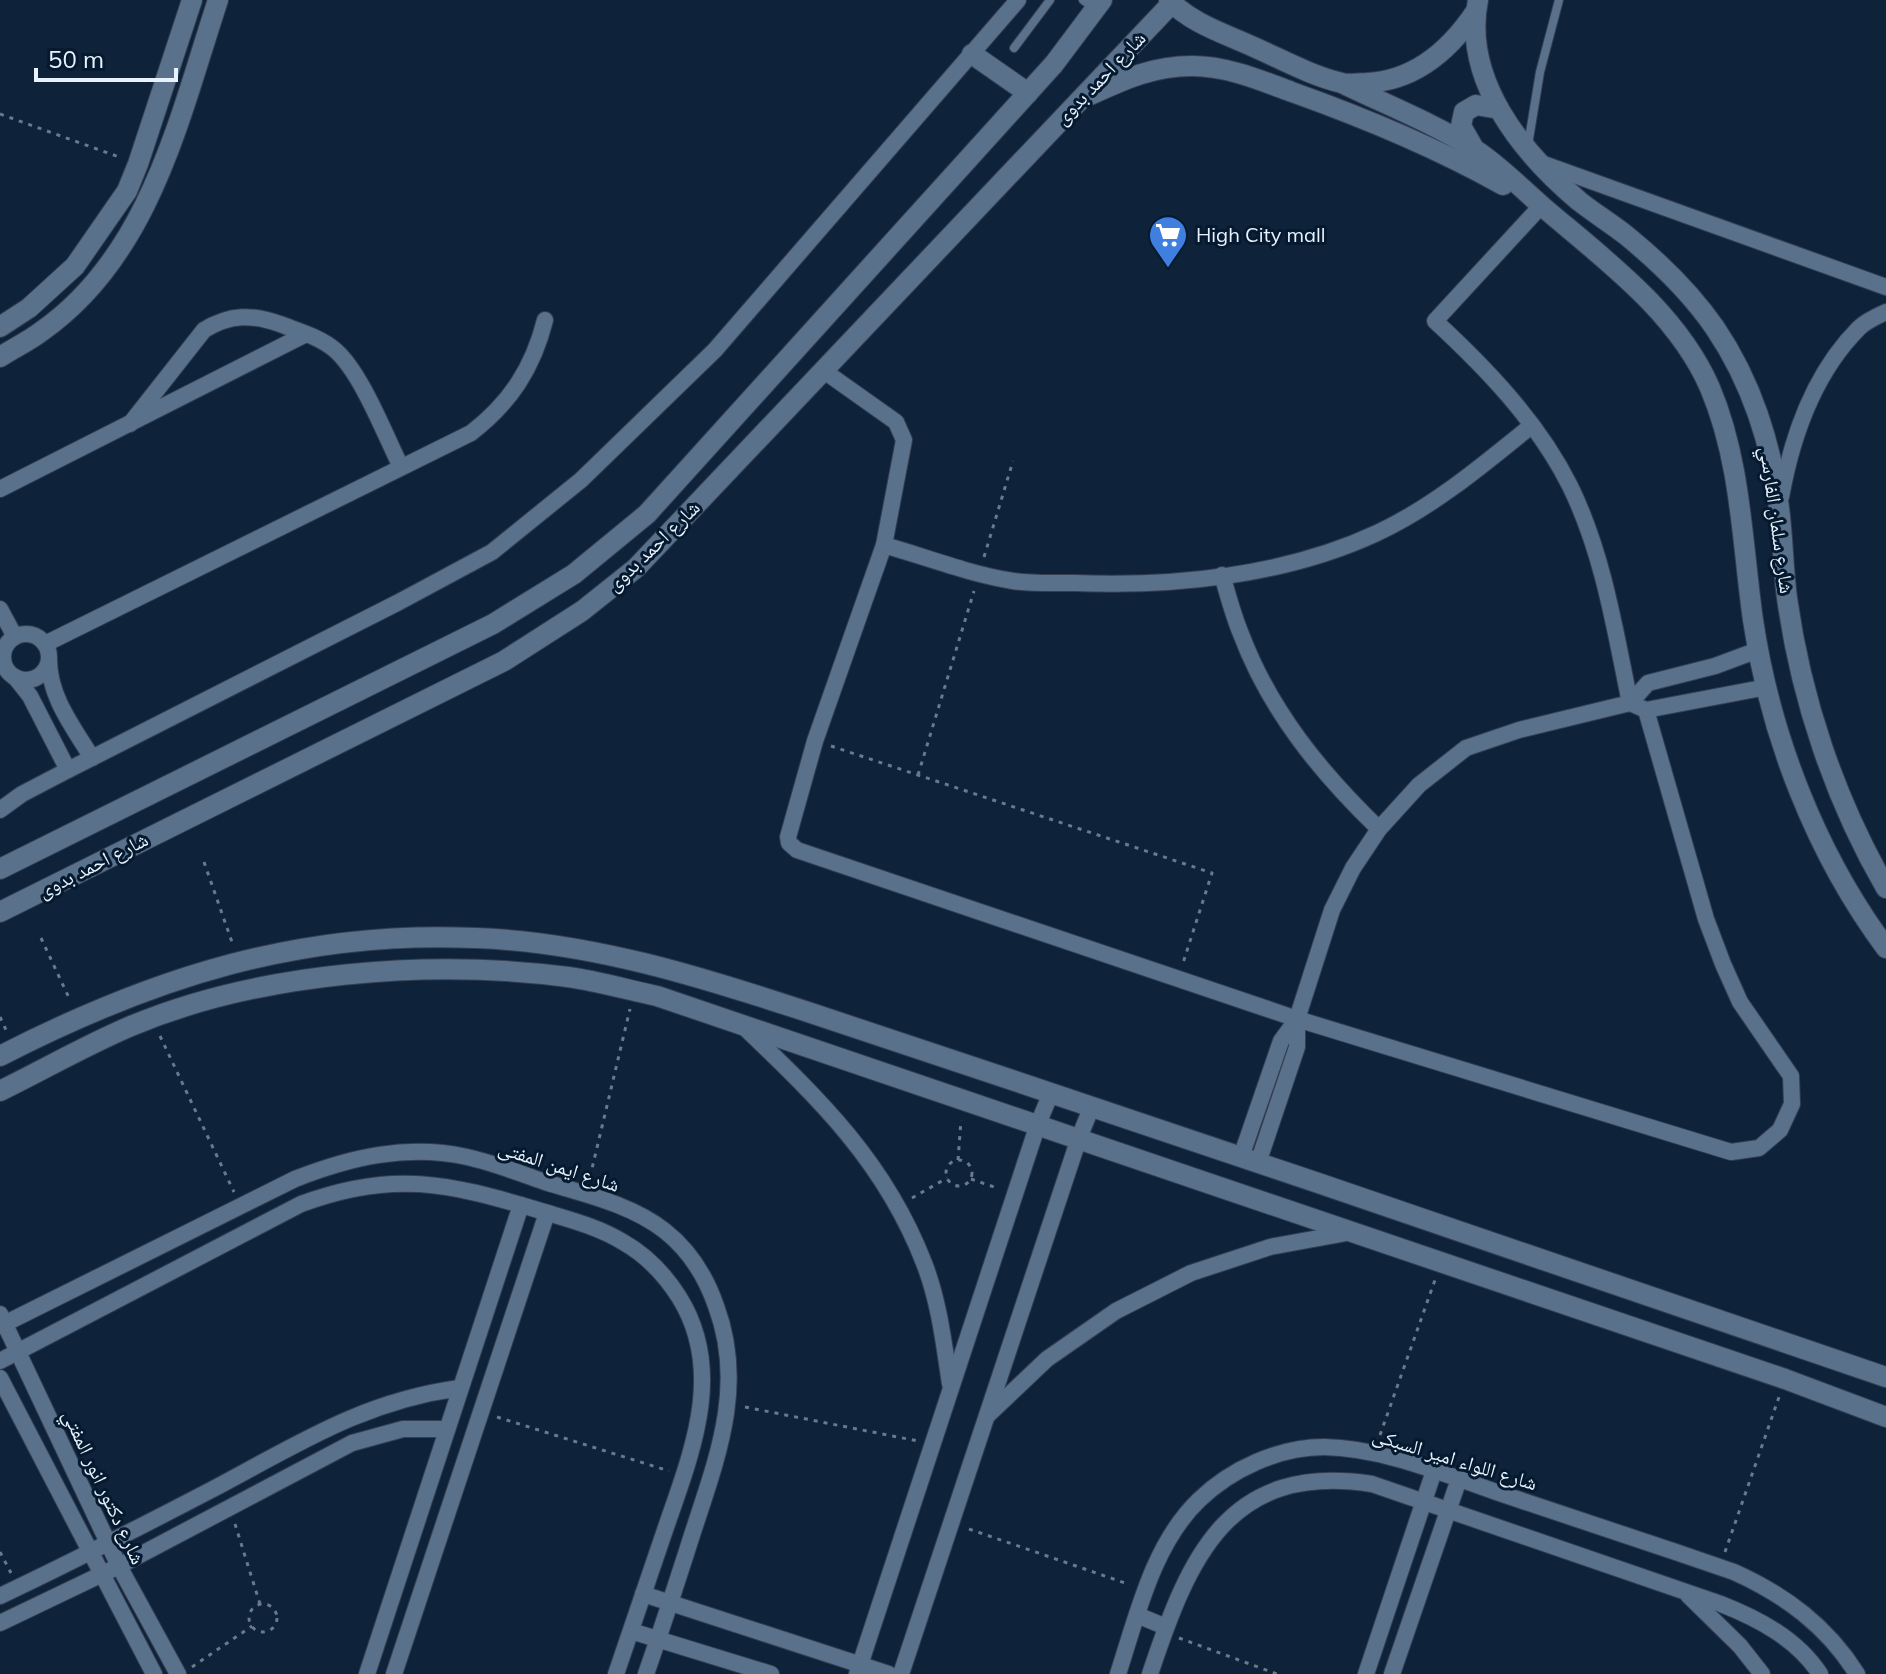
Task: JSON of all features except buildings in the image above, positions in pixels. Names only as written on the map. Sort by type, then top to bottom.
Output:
[{"type":"street","points":[[0,327],[29,308],[75,266],[112,216],[138,164],[192,0]]},
{"type":"street","points":[[0,357],[43,331],[71,307],[98,278],[135,226],[162,168],[218,0]]},
{"type":"street","points":[[0,810],[22,794],[492,552],[581,480],[715,350],[1018,0]]},
{"type":"street","points":[[1170,1],[1196,21],[1344,84],[1476,150],[1541,206]]},
{"type":"street","name":"شارع احمد بدوى","points":[[0,912],[504,661],[582,611],[636,568],[1170,1]]},
{"type":"street","name":"شارع احمد بدوى","points":[[0,869],[493,624],[574,574],[647,514],[1028,93],[1094,3]]},
{"type":"street","points":[[1344,84],[1377,83],[1416,71],[1464,29],[1477,6]]},
{"type":"street","name":"شارع سلمان الفارسي","points":[[1477,6],[1477,45],[1485,77],[1499,109],[1531,156],[1579,201],[1626,235],[1674,278],[1715,327],[1750,395],[1768,443],[1779,506],[1787,598],[1805,688],[1833,776],[1870,860],[1886,888]]},
{"type":"street","points":[[972,54],[1028,93]]},
{"type":"street","points":[[1078,101],[1139,73],[1193,66],[1222,70],[1252,77],[1369,119],[1474,168],[1541,206]]},
{"type":"street","points":[[1476,150],[1461,126],[1464,112],[1476,105],[1499,109]]},
{"type":"street","points":[[1531,156],[1886,287]]},
{"type":"street","points":[[1541,206],[1435,321],[1496,381],[1531,426],[1570,486],[1599,562],[1630,703]]},
{"type":"street","name":"شارع سلمان الفارسي","points":[[1541,206],[1612,265],[1676,330],[1710,388],[1726,433],[1738,489],[1758,650],[1767,687],[1800,791],[1824,845],[1851,897],[1886,948]]},
{"type":"street","points":[[1779,506],[1788,457],[1830,365],[1861,326],[1886,312]]},
{"type":"street","points":[[130,424],[204,330],[234,316],[250,316],[306,334],[335,350],[346,362],[401,467]]},
{"type":"street","points":[[7,672],[27,680],[39,676],[47,652],[471,433],[499,409],[523,378],[540,340],[545,320]]},
{"type":"street","points":[[0,489],[306,334]]},
{"type":"street","points":[[824,371],[885,414],[901,429],[904,440],[884,545],[815,741],[788,837],[792,847],[1297,1019],[1731,1152],[1759,1148],[1780,1130],[1792,1104],[1791,1076],[1740,1002],[1723,964],[1706,919],[1646,710]]},
{"type":"street","points":[[884,545],[979,574],[1014,581],[1170,584],[1275,567],[1326,553],[1376,534],[1423,509],[1531,426]]},
{"type":"street","points":[[1222,575],[1241,634],[1266,689],[1298,741],[1336,787],[1379,829]]},
{"type":"street","points":[[0,609],[15,637]]},
{"type":"street","points":[[68,770],[36,707],[7,672],[5,649],[15,637],[30,634],[47,652],[55,695],[92,758]]},
{"type":"street","points":[[1250,1160],[1297,1047],[1297,1019],[1332,910],[1353,868],[1379,829],[1419,785],[1466,748],[1519,730],[1630,703],[1648,683],[1715,666],[1758,650]]},
{"type":"street","points":[[1630,703],[1646,710],[1767,687]]},
{"type":"street","points":[[0,1056],[119,1000],[238,961],[330,943],[403,937],[476,938],[546,945],[641,963],[717,982],[1092,1106],[1886,1377]]},
{"type":"street","points":[[0,1091],[130,1026],[213,1000],[279,984],[346,974],[413,969],[480,969],[570,978],[657,996],[1785,1379],[1886,1417]]},
{"type":"street","points":[[742,1025],[805,1086],[859,1146],[898,1206],[925,1265],[941,1325],[951,1390]]},
{"type":"street","points":[[858,1669],[1038,1124],[1051,1093]]},
{"type":"street","points":[[901,1674],[1092,1106]]},
{"type":"street","name":"شارع ايمن المفتى","points":[[2,1321],[295,1179],[336,1163],[379,1153],[423,1152],[467,1157],[637,1213],[666,1232],[691,1257],[709,1286],[724,1326],[730,1367],[729,1403],[716,1459],[646,1674]]},
{"type":"street","points":[[0,1361],[301,1204],[334,1191],[369,1184],[440,1184],[595,1227],[624,1242],[648,1260],[670,1283],[686,1309],[698,1339],[704,1369],[701,1413],[684,1476],[616,1674]]},
{"type":"street","points":[[367,1674],[521,1205]]},
{"type":"street","points":[[394,1674],[547,1213]]},
{"type":"street","points":[[987,1416],[1047,1359],[1116,1311],[1191,1273],[1270,1247],[1352,1232]]},
{"type":"street","name":"شارع دكتور انور المفتي","points":[[2,1321],[119,1566],[180,1674]]},
{"type":"street","name":"شارع دكتور انور المفتي","points":[[0,1378],[154,1674]]},
{"type":"street","points":[[0,1596],[108,1544],[344,1419],[406,1398],[460,1388]]},
{"type":"street","points":[[0,1623],[119,1566],[352,1443],[403,1429],[447,1429]]},
{"type":"street","name":"شارع اللواء امير السبكى","points":[[1118,1674],[1159,1558],[1176,1528],[1198,1501],[1225,1479],[1255,1462],[1288,1452],[1322,1447],[1356,1450],[1434,1471],[1720,1567],[1767,1587],[1798,1607],[1825,1631],[1857,1674]]},
{"type":"street","points":[[1366,1674],[1434,1471]]},
{"type":"street","points":[[1150,1674],[1189,1574],[1204,1546],[1225,1522],[1250,1503],[1279,1489],[1309,1481],[1341,1479],[1372,1484],[1757,1619],[1789,1640],[1820,1674]]},
{"type":"street","points":[[1392,1674],[1459,1479]]},
{"type":"street","points":[[1684,1591],[1740,1646],[1762,1674]]},
{"type":"street","points":[[643,1594],[858,1669],[889,1674]]},
{"type":"street","points":[[1137,1615],[1165,1630]]},
{"type":"street","points":[[631,1631],[771,1674]]},
{"type":"lane","points":[[1014,48],[1050,0]]},
{"type":"lane","points":[[1531,156],[1540,72],[1559,0]]},
{"type":"path","points":[[0,114],[138,164]]},
{"type":"path","points":[[918,775],[1013,461]]},
{"type":"path","points":[[815,741],[1212,873],[1178,978]]},
{"type":"path","points":[[204,862],[238,961]]},
{"type":"path","points":[[41,938],[79,1018]]},
{"type":"path","points":[[586,1194],[634,991]]},
{"type":"path","points":[[152,1019],[241,1206]]},
{"type":"path","points":[[962,1099],[958,1160],[947,1169],[947,1178],[949,1183],[958,1187],[971,1179]]},
{"type":"path","points":[[958,1160],[969,1166],[971,1179]]},
{"type":"path","points":[[898,1206],[947,1178]]},
{"type":"path","points":[[971,1179],[1015,1194]]},
{"type":"path","points":[[1374,1454],[1441,1262]]},
{"type":"path","points":[[1720,1567],[1785,1379]]},
{"type":"path","points":[[729,1403],[933,1444]]},
{"type":"path","points":[[481,1412],[684,1476]]},
{"type":"path","points":[[230,1507],[260,1604]]},
{"type":"path","points":[[951,1523],[1146,1591]]},
{"type":"path","points":[[0,1552],[18,1588]]},
{"type":"path","points":[[260,1604],[274,1609],[276,1614],[275,1625],[261,1632],[252,1626],[249,1616],[251,1610],[260,1604]]},
{"type":"path","points":[[180,1674],[252,1626]]},
{"type":"path","points":[[1165,1630],[1277,1674]]},
{"type":"place","name":"High City mall","points":[[1168,269]]}]
